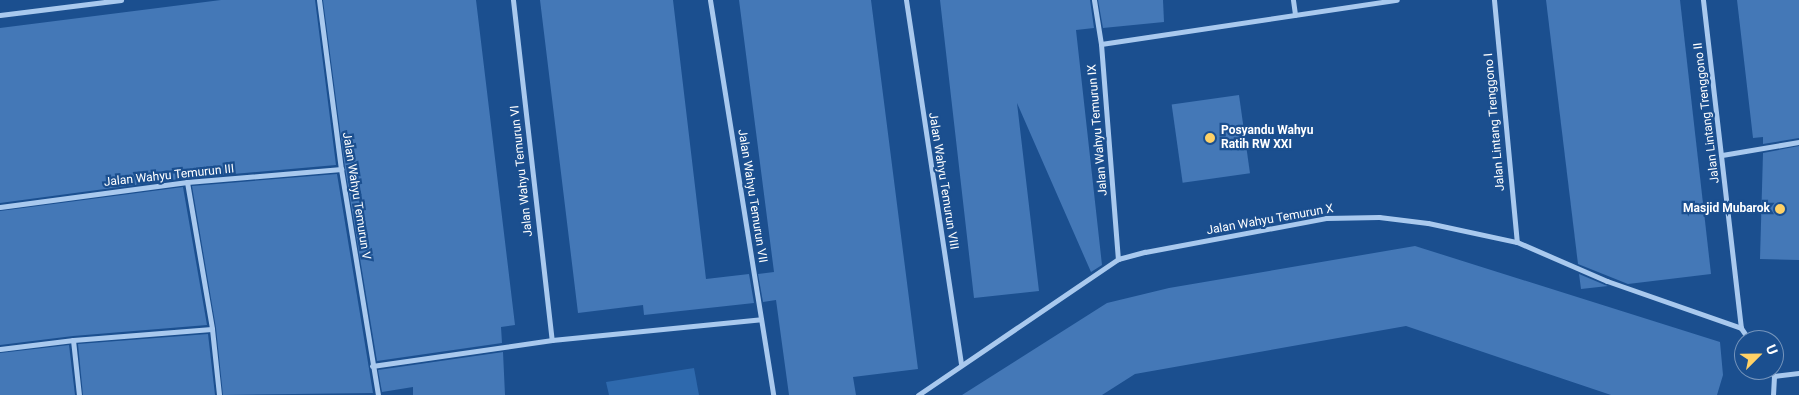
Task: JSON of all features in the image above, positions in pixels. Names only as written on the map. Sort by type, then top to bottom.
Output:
[{"type":"street","points":[[0,15],[121,0]]},
{"type":"street","name":"Jalan Wahyu Temurun V","points":[[319,0],[341,170],[378,395]]},
{"type":"street","name":"Jalan Wahyu Temurun VI","points":[[513,0],[552,340]]},
{"type":"street","name":"Jalan Wahyu Temurun VII","points":[[710,0],[773,395]]},
{"type":"street","name":"Jalan Wahyu Temurun VIII","points":[[906,0],[961,364]]},
{"type":"street","name":"Jalan Wahyu Temurun IX","points":[[1094,0],[1101,44],[1118,259]]},
{"type":"street","points":[[1293,0],[1295,15]]},
{"type":"street","points":[[1101,44],[1397,0]]},
{"type":"street","name":"Jalan Lintang Trenggono I","points":[[1494,0],[1517,242]]},
{"type":"street","name":"Jalan Lintang Trenggono II","points":[[1703,0],[1741,328]]},
{"type":"street","points":[[1722,154],[1799,142]]},
{"type":"street","name":"Jalan Wahyu Temurun III","points":[[0,207],[187,182],[341,170]]},
{"type":"street","points":[[187,182],[212,329],[219,395]]},
{"type":"street","name":"Jalan Wahyu Temurun X","points":[[918,395],[1118,259],[1145,252],[1326,218],[1379,217],[1428,223],[1517,242],[1607,281],[1741,328]]},
{"type":"street","points":[[372,366],[552,340],[761,319]]},
{"type":"street","points":[[0,349],[73,340],[212,329]]},
{"type":"street","points":[[73,340],[79,395]]},
{"type":"street","points":[[1784,375],[1799,373]]},
{"type":"street","points":[[1773,395],[1774,380]]},
{"type":"shaded area","points":[[694,368],[699,395],[609,395],[606,382]]},
{"type":"building","points":[[221,0],[315,0],[336,165],[187,178],[0,203],[0,28]]},
{"type":"building","points":[[323,0],[476,0],[515,325],[501,327],[502,343],[377,361],[345,168]]},
{"type":"building","points":[[540,0],[673,0],[706,279],[749,274],[754,303],[644,315],[643,305],[578,313]]},
{"type":"building","points":[[739,0],[871,0],[918,369],[853,377],[856,395],[789,395],[776,300],[763,302],[758,274],[774,272]]},
{"type":"building","points":[[940,0],[1090,0],[1094,28],[1076,30],[1102,265],[1091,272],[1017,103],[1039,291],[974,298]]},
{"type":"building","points":[[1098,0],[1163,0],[1164,22],[1103,28]]},
{"type":"building","points":[[1546,0],[1680,0],[1711,274],[1628,284],[1578,264]]},
{"type":"building","points":[[1737,0],[1799,0],[1799,138],[1763,144],[1763,137],[1753,138]]},
{"type":"building","name":"Posyandu Wahyu Ratih RW XXI","points":[[1239,95],[1250,173],[1183,183],[1172,104]]},
{"type":"building","name":"Masjid Mubarok","points":[[1799,146],[1799,260],[1760,259],[1763,153]]},
{"type":"building","points":[[337,174],[373,393],[223,395],[216,328],[192,186]]},
{"type":"building","points":[[183,187],[207,325],[73,336],[0,345],[0,211]]},
{"type":"building","points":[[1415,246],[1720,342],[1723,375],[1717,395],[1611,395],[1406,326],[1135,374],[1102,395],[962,395],[1107,303],[1169,288]]},
{"type":"building","points":[[1579,274],[1605,285],[1608,286],[1581,289]]},
{"type":"building","points":[[208,334],[215,395],[83,395],[78,344]]},
{"type":"building","points":[[69,345],[75,395],[0,395],[0,353]]},
{"type":"building","points":[[503,352],[505,395],[413,395],[413,387],[382,392],[378,370]]},
{"type":"place","name":"Posyandu Wahyu Ratih RW XXI","points":[[1210,138]]},
{"type":"place","name":"Masjid Mubarok","points":[[1780,209]]}]
